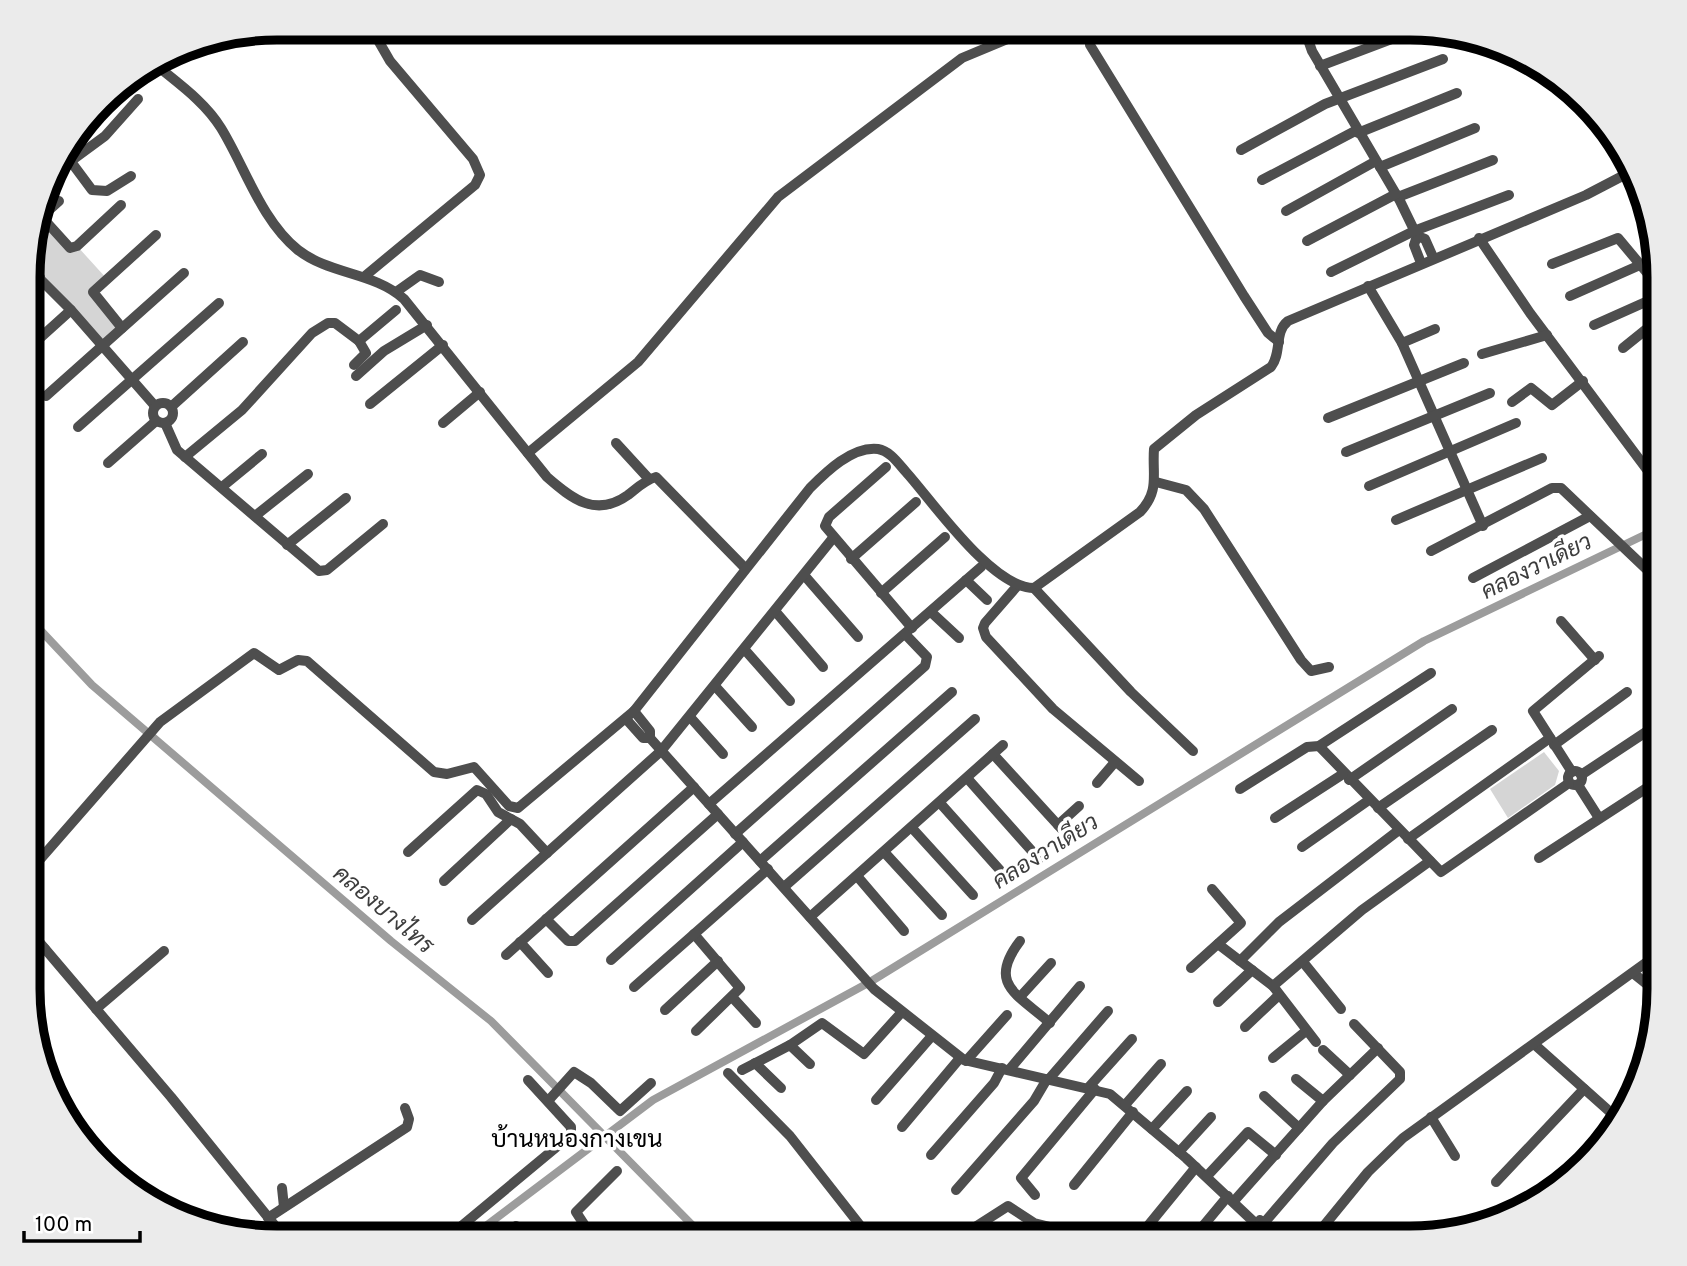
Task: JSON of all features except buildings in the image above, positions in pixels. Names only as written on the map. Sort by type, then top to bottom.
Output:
[{"type":"street","points":[[365,276],[475,185],[480,174],[473,159],[390,61],[378,41]]},
{"type":"street","points":[[531,457],[638,362],[778,197],[962,58],[1003,41]]},
{"type":"street","points":[[1309,41],[1320,66],[1397,195],[1416,234],[1425,239],[1433,257]]},
{"type":"street","points":[[1320,66],[1386,41]]},
{"type":"street","points":[[1090,45],[1244,296],[1268,333],[1279,342]]},
{"type":"street","points":[[1241,150],[1339,99],[1443,58]]},
{"type":"street","points":[[163,70],[192,95],[220,126],[265,209],[298,250],[335,267],[365,276],[396,292],[427,324],[547,477],[574,501],[587,506],[615,503],[656,477],[745,568]]},
{"type":"street","points":[[1262,180],[1358,132],[1457,93]]},
{"type":"street","points":[[131,176],[107,191],[92,190],[71,162],[105,136],[138,99]]},
{"type":"street","points":[[1286,211],[1378,164],[1475,128]]},
{"type":"street","points":[[1307,241],[1397,195],[1493,160]]},
{"type":"street","points":[[1034,588],[1140,512],[1151,500],[1156,482],[1154,449],[1160,441],[1271,367],[1277,359],[1279,333],[1288,321],[1433,257],[1586,195],[1624,176]]},
{"type":"street","points":[[1331,272],[1509,195]]},
{"type":"street","points":[[50,209],[60,201]]},
{"type":"street","points":[[46,224],[70,248],[77,246],[121,205]]},
{"type":"street","points":[[1416,234],[1414,245],[1422,263]]},
{"type":"street","points":[[122,328],[93,292],[156,235]]},
{"type":"street","points":[[1479,238],[1647,469]]},
{"type":"street","points":[[1552,264],[1618,239],[1647,273]]},
{"type":"street","points":[[1570,296],[1640,265]]},
{"type":"street","points":[[46,396],[184,273]]},
{"type":"street","points":[[396,292],[420,275],[439,282]]},
{"type":"street","points":[[40,277],[134,379],[155,406]]},
{"type":"street","points":[[1368,286],[1402,343],[1483,526]]},
{"type":"street","points":[[1594,325],[1647,301]]},
{"type":"street","points":[[78,427],[219,303]]},
{"type":"street","points":[[40,337],[71,310]]},
{"type":"street","points":[[359,341],[396,310]]},
{"type":"street","points":[[186,457],[242,410],[312,333],[328,323],[335,323],[359,341],[366,353],[354,365]]},
{"type":"street","points":[[356,376],[384,351],[427,324]]},
{"type":"street","points":[[1402,343],[1435,329]]},
{"type":"street","points":[[1623,348],[1647,329]]},
{"type":"street","points":[[1482,354],[1547,335]]},
{"type":"street","points":[[171,407],[243,342]]},
{"type":"street","points":[[370,404],[443,345]]},
{"type":"street","points":[[1328,418],[1464,363]]},
{"type":"street","points":[[1512,402],[1531,388],[1552,405],[1583,381]]},
{"type":"street","points":[[443,422],[480,392]]},
{"type":"street","points":[[1346,452],[1490,393]]},
{"type":"street","points":[[108,463],[172,416],[171,407],[166,403],[155,406]]},
{"type":"street","points":[[155,406],[152,413],[186,457],[287,545],[323,572],[383,524]]},
{"type":"street","points":[[1369,486],[1516,423]]},
{"type":"street","points":[[616,443],[649,479]]},
{"type":"street","points":[[41,859],[159,723],[250,654],[258,655],[274,669],[283,669],[298,660],[307,662],[434,772],[447,774],[474,767],[513,808],[548,785],[630,715],[745,568],[825,473],[843,460],[878,449],[891,455],[971,549],[1018,585],[1034,588],[1131,692],[1193,751]]},
{"type":"street","points":[[222,487],[262,454]]},
{"type":"street","points":[[1396,520],[1542,458]]},
{"type":"street","points":[[611,960],[925,666],[927,657],[881,593],[827,531],[825,521],[886,467]]},
{"type":"street","points":[[255,516],[308,474]]},
{"type":"street","points":[[1156,482],[1186,490],[1204,509],[1301,660],[1311,671],[1329,667]]},
{"type":"street","points":[[1431,551],[1552,488],[1561,488],[1647,569]]},
{"type":"street","points":[[287,545],[346,498]]},
{"type":"street","points":[[851,559],[916,502]]},
{"type":"street","points":[[1473,578],[1590,516]]},
{"type":"street","points":[[881,593],[945,537]]},
{"type":"street","points":[[472,920],[661,751],[833,538]]},
{"type":"street","points":[[709,804],[981,568]]},
{"type":"street","points":[[804,575],[858,637]]},
{"type":"street","points":[[966,580],[987,600]]},
{"type":"street","points":[[1018,585],[985,623],[983,628],[986,637],[1053,709],[1139,781]]},
{"type":"street","points":[[775,611],[823,667]]},
{"type":"street","points":[[931,611],[959,638]]},
{"type":"street","points":[[1561,621],[1597,658],[1533,710],[1599,818]]},
{"type":"street","points":[[745,650],[790,701]]},
{"type":"street","points":[[1240,789],[1307,747],[1318,746],[1431,673]]},
{"type":"street","points":[[715,686],[752,727]]},
{"type":"street","points":[[634,987],[951,692]]},
{"type":"street","points":[[1408,839],[1627,692]]},
{"type":"street","points":[[1275,818],[1346,777],[1452,709]]},
{"type":"street","points":[[630,715],[650,731],[650,738],[661,751],[874,989],[901,1013],[963,1060],[1110,1094],[1265,1226]]},
{"type":"street","points":[[690,717],[723,754]]},
{"type":"street","points":[[784,887],[975,719]]},
{"type":"street","points":[[1378,808],[1492,730]]},
{"type":"street","points":[[1318,746],[1441,872],[1646,732]]},
{"type":"street","points":[[810,917],[885,853],[1003,745]]},
{"type":"street","points":[[993,754],[1068,836]]},
{"type":"street","points":[[1097,783],[1115,762]]},
{"type":"street","points":[[967,778],[1039,859]]},
{"type":"street","points":[[506,955],[694,787]]},
{"type":"street","points":[[1539,858],[1646,788]]},
{"type":"street","points":[[408,852],[477,790],[486,794],[498,812],[511,819],[547,853]]},
{"type":"street","points":[[1302,847],[1369,800]]},
{"type":"street","points":[[940,803],[1007,878]]},
{"type":"street","points":[[1058,825],[1079,806]]},
{"type":"street","points":[[546,919],[568,941],[575,941],[718,814]]},
{"type":"street","points":[[443,881],[511,819]]},
{"type":"street","points":[[912,828],[973,895]]},
{"type":"street","points":[[1240,961],[1279,922],[1399,830]]},
{"type":"street","points":[[885,853],[942,915]]},
{"type":"street","points":[[1245,1027],[1303,962],[1362,910],[1430,861]]},
{"type":"street","points":[[858,876],[904,931]]},
{"type":"street","points":[[1191,968],[1241,920],[1212,889]]},
{"type":"street","points":[[694,934],[738,984],[740,991],[696,1031]]},
{"type":"street","points":[[1020,941],[1008,957],[1004,971],[1011,988],[1050,1023]]},
{"type":"street","points":[[41,943],[274,1225]]},
{"type":"street","points":[[520,943],[548,973]]},
{"type":"street","points":[[1218,944],[1276,991],[1320,1046],[1350,1075]]},
{"type":"street","points":[[41,951],[45,948]]},
{"type":"street","points":[[96,1009],[164,951]]},
{"type":"street","points":[[665,1010],[718,961]]},
{"type":"street","points":[[1303,962],[1341,1009]]},
{"type":"street","points":[[1020,997],[1051,963]]},
{"type":"street","points":[[1324,1226],[1368,1172],[1432,1117],[1646,963]]},
{"type":"street","points":[[1218,1002],[1252,970]]},
{"type":"street","points":[[1633,972],[1646,983]]},
{"type":"street","points":[[931,1155],[1080,986]]},
{"type":"street","points":[[733,998],[756,1023]]},
{"type":"street","points":[[956,1189],[1034,1101],[1048,1079],[1108,1011]]},
{"type":"street","points":[[742,1070],[825,1023],[864,1054],[901,1013]]},
{"type":"street","points":[[902,1127],[1007,1014]]},
{"type":"street","points":[[1262,1224],[1366,1108],[1400,1079],[1400,1072],[1354,1024]]},
{"type":"street","points":[[1273,1058],[1307,1031]]},
{"type":"street","points":[[876,1100],[931,1037]]},
{"type":"street","points":[[1035,1195],[1021,1178],[1132,1039]]},
{"type":"street","points":[[1534,1044],[1611,1113]]},
{"type":"street","points":[[790,1045],[810,1065]]},
{"type":"street","points":[[1205,1226],[1276,1154],[1323,1101],[1378,1048]]},
{"type":"street","points":[[755,1063],[781,1088]]},
{"type":"street","points":[[1125,1105],[1161,1064]]},
{"type":"street","points":[[550,1098],[570,1074],[577,1073],[620,1111],[652,1083]]},
{"type":"street","points":[[728,1073],[790,1136],[860,1226]]},
{"type":"street","points":[[1296,1079],[1323,1101]]},
{"type":"street","points":[[462,1225],[571,1135],[571,1127],[550,1098],[528,1080]]},
{"type":"street","points":[[1496,1182],[1584,1089]]},
{"type":"street","points":[[1152,1129],[1186,1091]]},
{"type":"street","points":[[1264,1096],[1299,1128]]},
{"type":"street","points":[[268,1218],[407,1127],[409,1119],[405,1108]]},
{"type":"street","points":[[1074,1185],[1133,1112]]},
{"type":"street","points":[[1179,1152],[1212,1116]]},
{"type":"street","points":[[1432,1117],[1455,1156]]},
{"type":"street","points":[[1207,1176],[1248,1132],[1276,1154]]},
{"type":"street","points":[[1148,1226],[1196,1167]]},
{"type":"street","points":[[585,1225],[576,1212],[617,1171]]},
{"type":"street","points":[[282,1188],[284,1207]]},
{"type":"street","points":[[977,1226],[1008,1206],[1034,1223],[1045,1226]]},
{"type":"shaded area","points":[[46,226],[71,251],[77,246],[107,279],[93,293],[125,326],[102,345],[40,278]]},
{"type":"shaded area","points":[[1544,752],[1559,771],[1555,785],[1508,818],[1490,789]]},
{"type":"waterway","name":"คลองวาเดียว","points":[[487,1225],[653,1100],[870,982],[1424,641],[1647,534]]},
{"type":"waterway","name":"คลองบางไทร","points":[[40,630],[92,685],[391,941],[491,1021],[693,1225]]},
{"type":"district","name":"บ้านหนองกางเขน","points":[[577,1139]]}]
